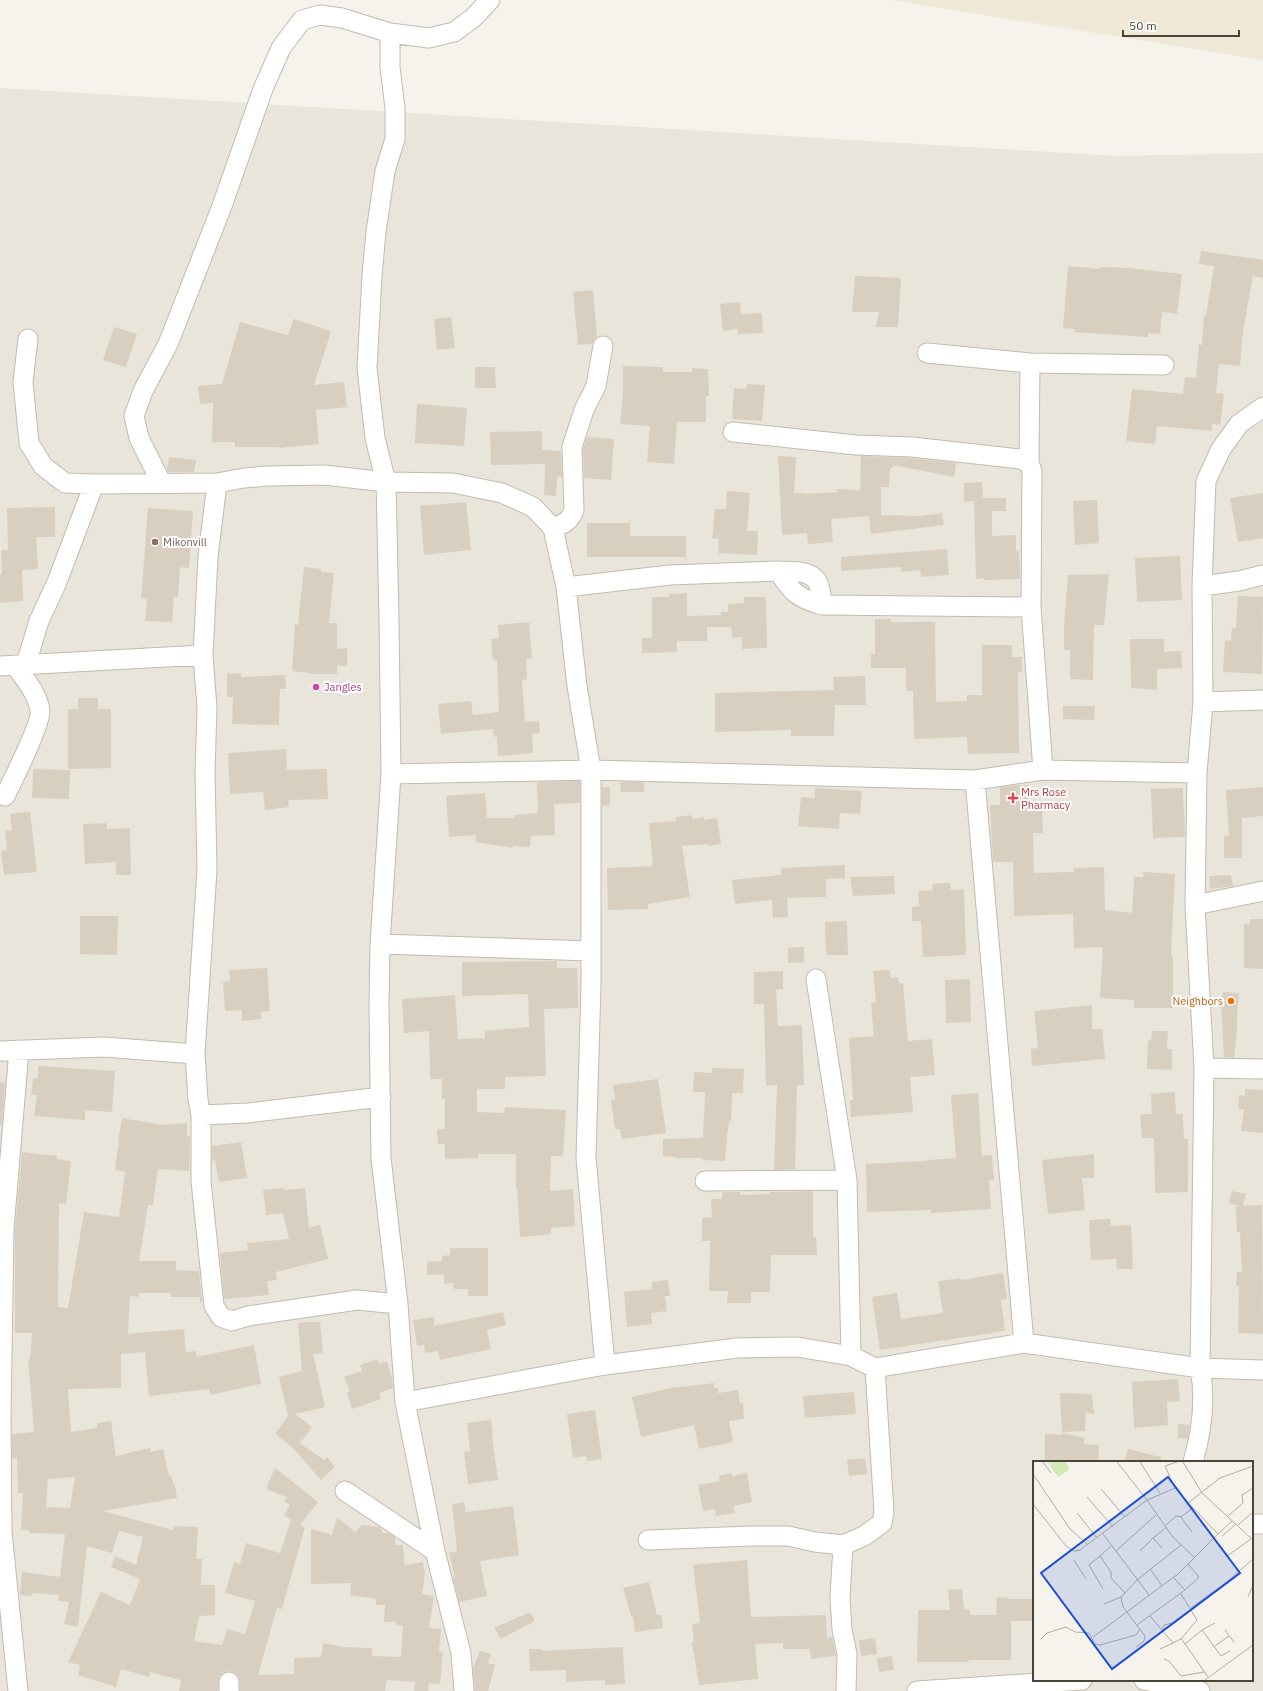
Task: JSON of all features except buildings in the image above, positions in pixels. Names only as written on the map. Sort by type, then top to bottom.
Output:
[{"type":"street","points":[[161,482],[139,438],[134,416],[143,391],[168,344],[222,206],[263,88],[281,48],[302,20],[320,15],[342,18],[390,33],[429,38],[454,32],[473,18],[490,0]]},
{"type":"street","points":[[390,33],[390,67],[395,108],[395,139],[385,171],[376,232],[367,368],[375,438],[386,482],[391,774],[380,944],[379,1006],[381,1158],[398,1304],[405,1402],[435,1551],[461,1653],[464,1691]]},
{"type":"street","points":[[28,339],[23,382],[29,443],[44,466],[66,483],[217,483],[244,478],[267,476],[324,475],[386,482],[453,483],[502,493],[533,507],[553,528],[566,587],[576,686],[592,770],[591,986],[586,1158],[605,1365]]},
{"type":"street","points":[[553,528],[562,525],[571,519],[574,510],[572,447],[584,410],[596,386],[603,346]]},
{"type":"street","points":[[927,353],[1030,363],[1164,365]]},
{"type":"street","points":[[1030,363],[1029,463],[1032,471],[1030,606],[1043,770]]},
{"type":"street","points":[[1193,1461],[1199,1444],[1202,1421],[1203,1385],[1200,1368],[1204,1068],[1195,905],[1197,773],[1203,702],[1202,586],[1206,481],[1220,449],[1239,424],[1263,407]]},
{"type":"street","points":[[733,432],[856,445],[912,446],[1020,460],[1029,463]]},
{"type":"street","points":[[217,483],[208,557],[202,656],[206,708],[205,772],[207,870],[195,1054],[198,1100],[201,1115],[201,1180],[214,1306],[221,1317],[232,1321],[248,1316],[357,1300],[398,1304]]},
{"type":"street","points":[[14,665],[40,621],[57,582],[94,484]]},
{"type":"street","points":[[566,587],[670,575],[778,572],[791,591],[807,601],[822,605],[1030,606]]},
{"type":"street","points":[[1202,586],[1239,581],[1263,575]]},
{"type":"street","points":[[14,665],[202,656]]},
{"type":"street","points":[[5,796],[41,713],[37,698],[14,665]]},
{"type":"street","points":[[1203,702],[1263,700]]},
{"type":"street","points":[[391,774],[592,770],[975,780],[1043,770],[1197,773]]},
{"type":"street","points":[[975,780],[1024,1343]]},
{"type":"street","points":[[1195,905],[1263,891]]},
{"type":"street","points":[[380,944],[448,948],[590,951]]},
{"type":"street","points":[[816,979],[847,1180],[851,1356]]},
{"type":"street","points":[[0,1051],[104,1047],[195,1054]]},
{"type":"street","points":[[18,1691],[2,1532],[1,1419],[4,1229],[19,1050]]},
{"type":"street","points":[[1204,1068],[1263,1069]]},
{"type":"street","points":[[201,1115],[248,1113],[381,1097]]},
{"type":"street","points":[[705,1181],[847,1180]]},
{"type":"street","points":[[405,1402],[605,1365],[737,1348],[797,1347],[851,1356],[875,1368],[1024,1343],[1200,1368],[1263,1370]]},
{"type":"street","points":[[648,1540],[788,1536],[815,1542],[843,1545],[864,1536],[882,1523],[884,1512],[875,1368]]},
{"type":"street","points":[[345,1491],[435,1551]]},
{"type":"street","points":[[843,1545],[840,1598],[842,1629],[847,1654],[846,1691]]},
{"type":"street","points":[[917,1691],[1067,1681]]},
{"type":"street","points":[[1149,1681],[1200,1691]]},
{"type":"shaded area","points":[[891,0],[1263,0],[1263,60]]},
{"type":"shaded area","points":[[0,88],[1116,156],[1263,153],[1263,1691],[0,1691]]},
{"type":"place","name":"Mikonvill","points":[[155,542]]},
{"type":"place","name":"Jangles","points":[[316,687]]},
{"type":"place","name":"Mrs Rose Pharmacy","points":[[1013,798]]},
{"type":"place","name":"Neighbors","points":[[1231,1001]]}]
